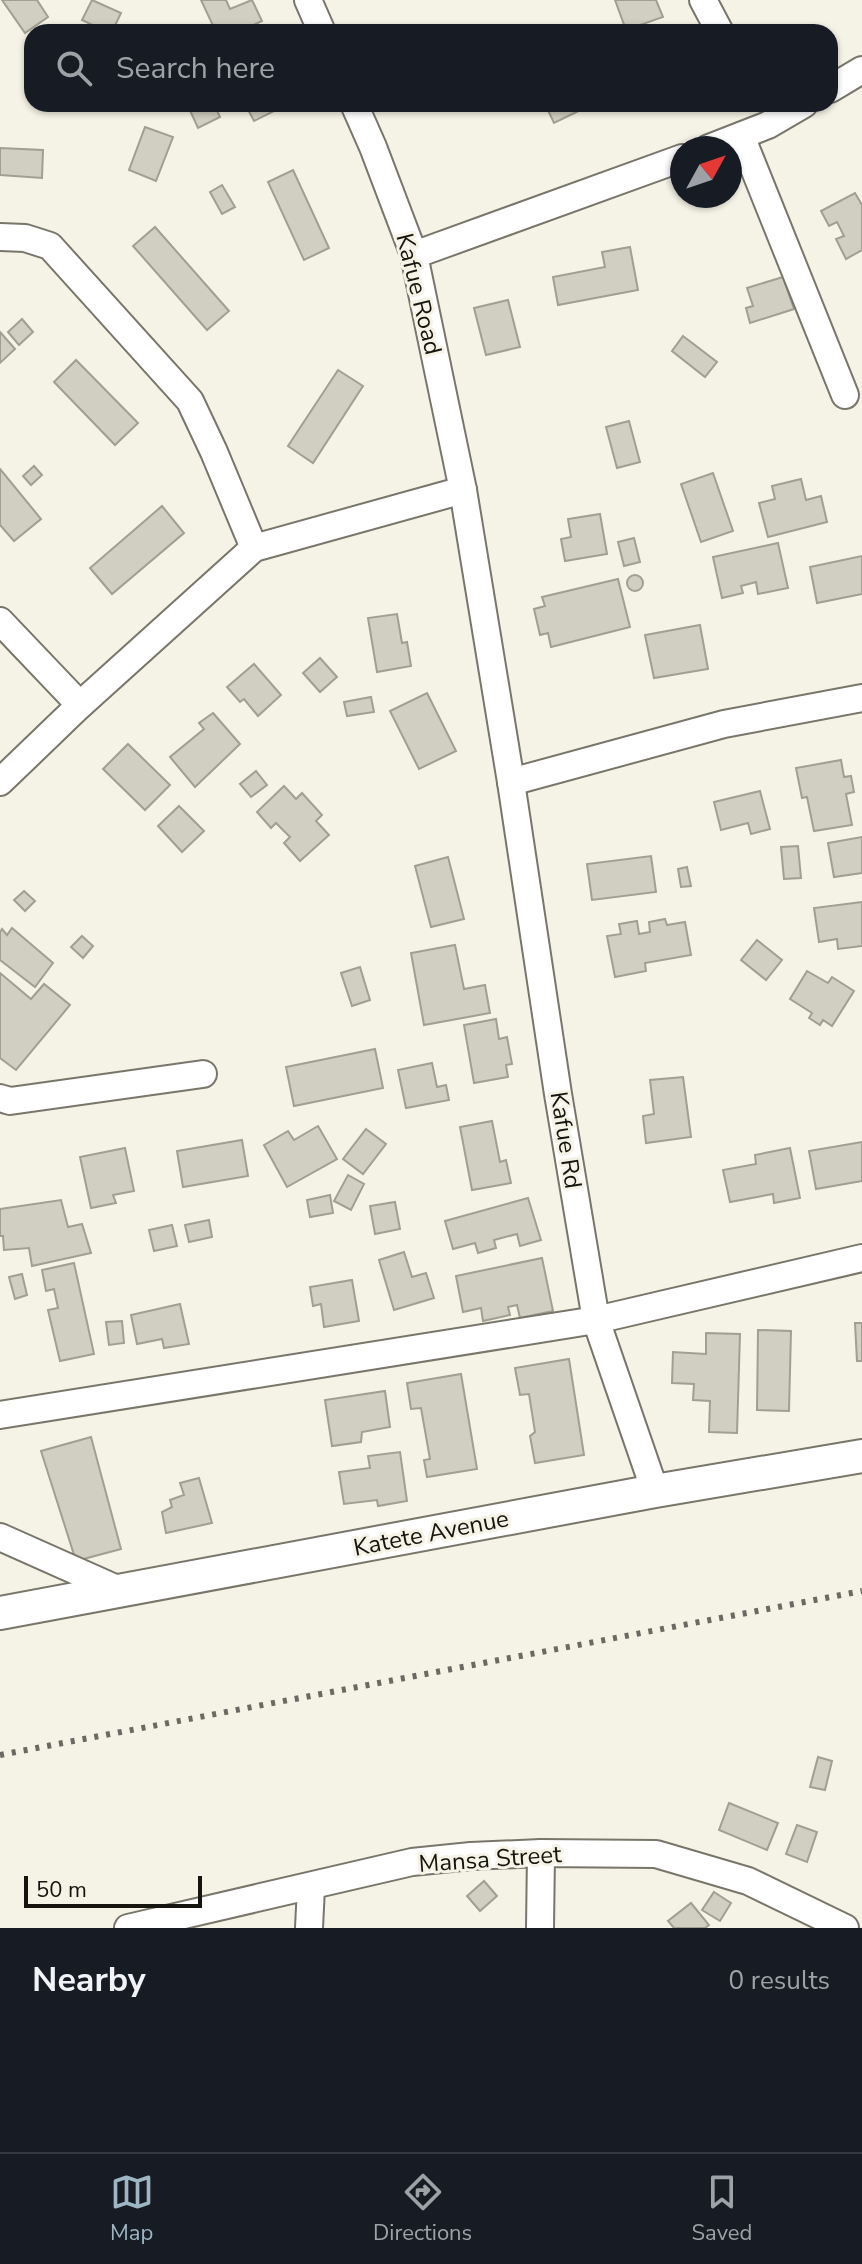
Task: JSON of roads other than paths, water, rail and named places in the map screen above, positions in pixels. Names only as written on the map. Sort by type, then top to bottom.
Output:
[{"type":"street","points":[[308,0],[318,24]]},
{"type":"street","points":[[703,0],[716,24]]},
{"type":"street","points":[[838,84],[862,70]]},
{"type":"street","name":"Kafue Road","points":[[358,112],[414,255],[463,490],[511,782]]},
{"type":"street","points":[[741,136],[763,114]]},
{"type":"street","points":[[742,138],[845,395]]},
{"type":"street","points":[[414,255],[670,162]]},
{"type":"street","points":[[0,237],[25,238],[50,246],[190,401],[254,548]]},
{"type":"street","points":[[0,782],[80,705],[254,548],[463,490]]},
{"type":"street","points":[[0,621],[80,705]]},
{"type":"street","points":[[511,782],[724,724],[862,698]]},
{"type":"street","name":"Kafue Rd","points":[[511,782],[596,1320],[655,1491]]},
{"type":"street","points":[[0,1098],[10,1101],[203,1074]]},
{"type":"street","points":[[0,1415],[596,1320],[862,1258]]},
{"type":"street","name":"Katete Avenue","points":[[0,1613],[655,1491],[862,1456]]},
{"type":"street","points":[[0,1537],[119,1590]]},
{"type":"street","points":[[540,1928],[541,1853]]},
{"type":"street","name":"Mansa Street","points":[[128,1928],[412,1862],[541,1853],[656,1854],[748,1881],[845,1928]]},
{"type":"street","points":[[309,1928],[311,1887]]},
{"type":"railway","points":[[0,1755],[862,1591]]}]
